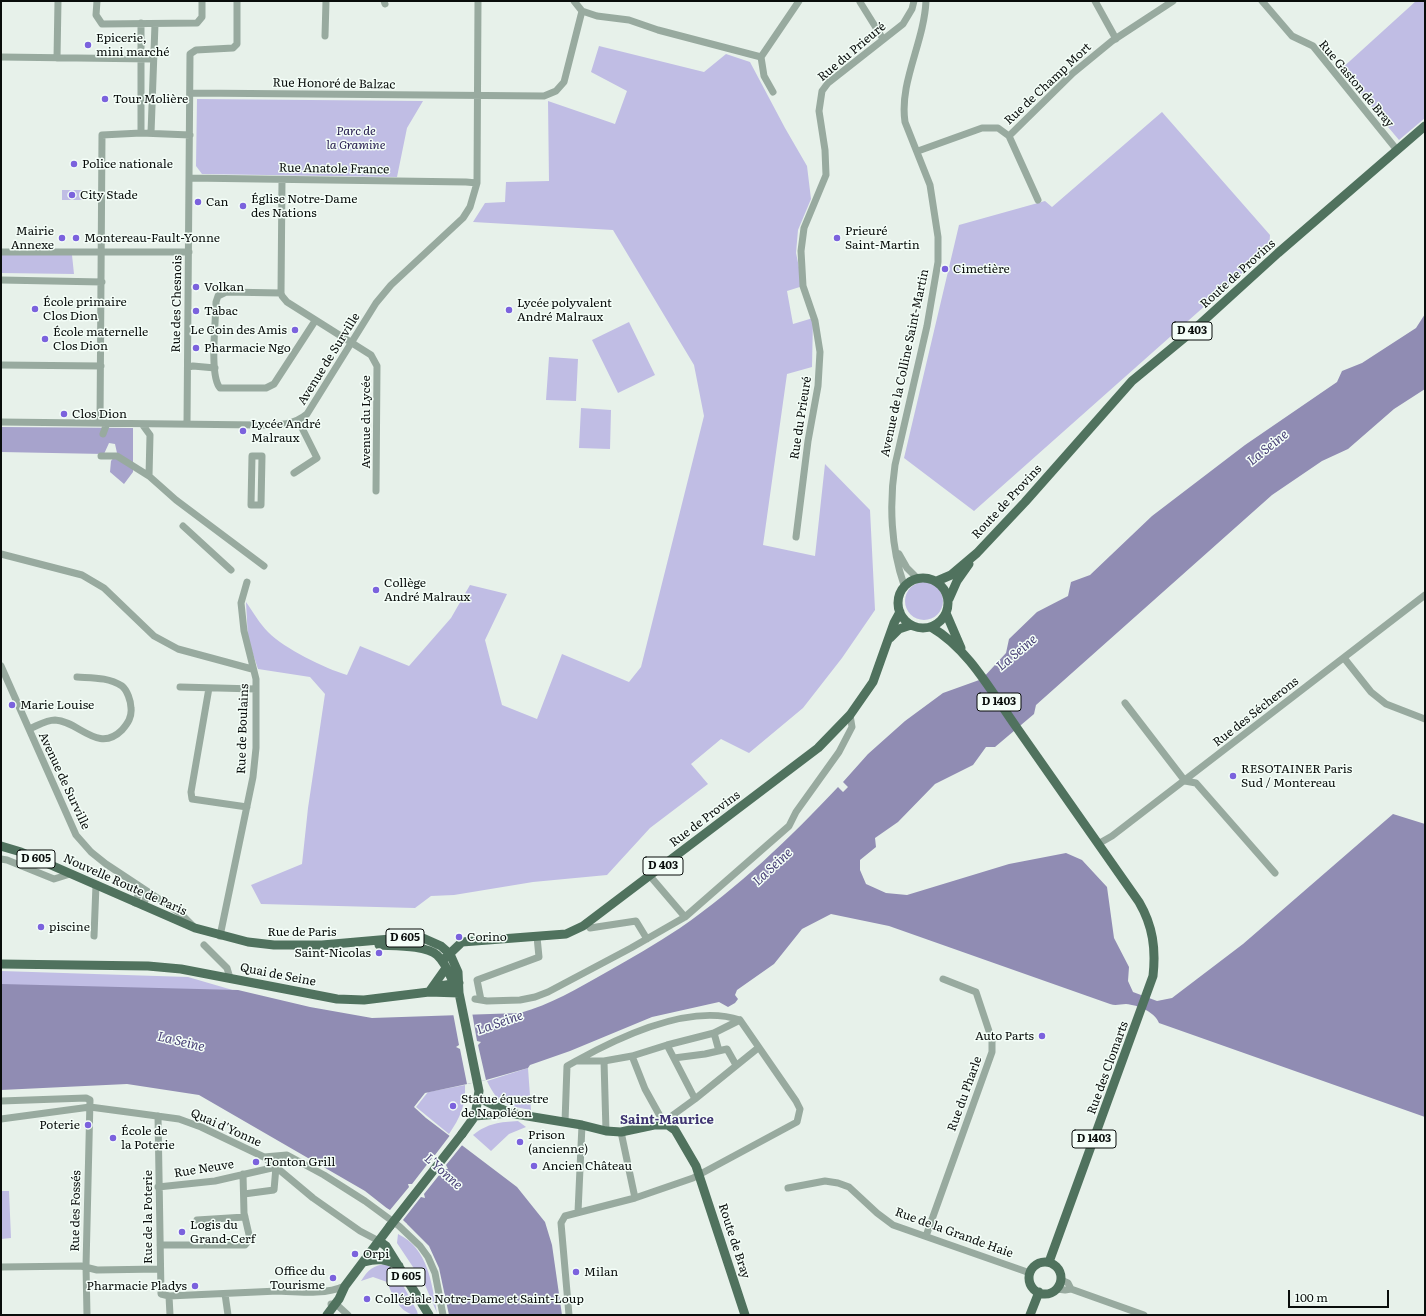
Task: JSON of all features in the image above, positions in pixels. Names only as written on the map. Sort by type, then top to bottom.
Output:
[{"type":"main road","name":"Route de Provins","points":[[977,553],[1025,502],[1132,381],[1189,334],[1278,253],[1425,126]]},
{"type":"main road","name":"D 403","points":[[938,581],[951,575],[977,553]]},
{"type":"main road","name":"D 403","points":[[949,599],[957,581],[977,553]]},
{"type":"main road","points":[[924,577],[938,581],[947,592],[949,599],[946,613],[940,622],[931,627],[918,627],[911,625],[900,612],[898,598],[904,585],[917,578],[924,577]]},
{"type":"main road","name":"Rue de Provins","points":[[431,990],[450,954],[462,942],[566,934],[586,923],[818,748],[850,715],[872,682],[900,612]]},
{"type":"main road","name":"D 1403","points":[[946,613],[962,651]]},
{"type":"main road","points":[[889,639],[899,629],[911,625]]},
{"type":"main road","name":"D 1403","points":[[931,627],[944,634],[962,651],[1098,844]]},
{"type":"main road","name":"Rue des Clomarts","points":[[1049,1262],[1139,1016],[1153,976],[1155,961],[1151,928],[1139,902],[1098,844]]},
{"type":"main road","name":"Nouvelle Route de Paris","points":[[1,846],[21,852],[195,928]]},
{"type":"main road","name":"D 605","points":[[195,928],[220,936]]},
{"type":"main road","name":"Rue de Paris","points":[[220,936],[248,942],[274,945],[355,943],[402,938],[424,938],[441,946],[450,954],[458,972],[456,983]]},
{"type":"main road","name":"Rue de Paris","points":[[355,943],[424,949],[436,954],[456,983],[459,993]]},
{"type":"main road","name":"Quai de Seine","points":[[1,964],[94,967],[148,966],[181,969],[337,999],[364,1000],[431,990],[459,993]]},
{"type":"main road","points":[[431,990],[456,983]]},
{"type":"main road","name":"D 605","points":[[429,1315],[386,1246],[379,1241],[475,1116],[479,1098],[477,1082],[459,993]]},
{"type":"main road","points":[[479,1098],[509,1113]]},
{"type":"main road","points":[[475,1116],[509,1113],[582,1125],[606,1131],[621,1132],[667,1125]]},
{"type":"main road","name":"Route de Bray","points":[[667,1125],[675,1130],[681,1139],[700,1175],[745,1315]]},
{"type":"main road","points":[[327,1315],[336,1304],[345,1286],[379,1241]]},
{"type":"main road","points":[[364,1262],[378,1258],[388,1260],[399,1266]]},
{"type":"main road","points":[[1049,1262],[1054,1264],[1060,1271],[1059,1285],[1048,1293],[1039,1292],[1030,1282],[1030,1273],[1036,1265],[1049,1262]]},
{"type":"main road","points":[[1030,1315],[1039,1292]]},
{"type":"street","points":[[57,58],[58,1]]},
{"type":"street","points":[[96,1],[96,15],[102,24],[197,23],[202,17],[202,1]]},
{"type":"street","name":"Rue des Chesnois","points":[[187,424],[191,93],[190,54],[196,50],[233,48],[237,44],[237,1]]},
{"type":"street","points":[[325,36],[326,1]]},
{"type":"street","name":"Avenue de Surville","points":[[1,422],[288,425],[298,422],[307,414],[376,303],[391,285],[463,218],[470,208],[477,183],[478,1]]},
{"type":"street","points":[[574,1],[582,11],[597,16],[629,20],[694,40],[760,57]]},
{"type":"street","points":[[773,92],[764,76],[760,57],[798,1]]},
{"type":"street","name":"Rue du Prieuré","points":[[796,537],[808,440],[818,386],[820,352],[815,320],[803,286],[801,251],[804,233],[826,175],[825,150],[819,111],[822,91],[828,83],[903,24],[912,9],[914,1]]},
{"type":"street","name":"Avenue de la Colline Saint-Martin","points":[[904,585],[900,573],[896,547],[892,497],[895,465],[926,326],[938,262],[938,238],[934,203],[928,178],[905,122],[903,102],[905,90],[923,32],[926,1]]},
{"type":"street","points":[[1095,1],[1116,39]]},
{"type":"street","name":"Rue de Champ Mort","points":[[918,151],[982,128],[998,128],[1009,136],[1073,73],[1116,39],[1173,1]]},
{"type":"street","name":"Rue Gaston de Bray","points":[[1262,1],[1292,36],[1313,46],[1397,150]]},
{"type":"street","points":[[860,2],[884,39]]},
{"type":"street","name":"Rue Honoré de Balzac","points":[[191,93],[544,96],[556,91],[564,82],[582,11]]},
{"type":"street","points":[[141,24],[141,133]]},
{"type":"street","points":[[151,133],[155,24]]},
{"type":"street","points":[[1,57],[153,59]]},
{"type":"street","points":[[103,434],[104,423],[101,366],[102,135],[151,133],[190,135]]},
{"type":"street","points":[[1009,136],[1038,200]]},
{"type":"street","name":"Rue Anatole France","points":[[190,178],[477,183]]},
{"type":"street","points":[[282,180],[281,293],[226,292],[218,296],[216,302],[216,382],[220,388],[266,388],[274,384],[315,321]]},
{"type":"street","points":[[1,252],[189,252]]},
{"type":"street","points":[[1,280],[102,282]]},
{"type":"street","name":"Avenue du Lycée","points":[[281,293],[287,302],[371,355],[377,366],[376,491]]},
{"type":"street","points":[[1,365],[101,366]]},
{"type":"street","points":[[188,367],[215,368]]},
{"type":"street","points":[[294,473],[317,458],[298,422]]},
{"type":"street","points":[[142,424],[150,435],[149,476]]},
{"type":"street","points":[[101,456],[117,456],[149,476],[176,500],[264,566]]},
{"type":"street","points":[[252,456],[262,456],[261,505],[252,505],[252,456]]},
{"type":"street","points":[[183,526],[231,570]]},
{"type":"street","name":"Avenue de la Colline Saint-Martin","points":[[896,547],[907,568],[917,578]]},
{"type":"street","points":[[1,554],[82,575],[104,588],[154,636],[178,649],[252,669]]},
{"type":"street","name":"Rue de Boulains","points":[[220,936],[247,807],[255,759],[256,689],[241,603],[247,582]]},
{"type":"street","name":"Rue des Sécherons","points":[[1098,844],[1112,836],[1185,781],[1425,595]]},
{"type":"street","points":[[1344,658],[1371,692],[1386,704],[1425,719]]},
{"type":"street","name":"Avenue de Surville","points":[[1,666],[76,835],[91,852],[134,883],[180,913],[195,928]]},
{"type":"street","points":[[29,729],[55,720],[63,722],[90,736],[105,739],[116,736],[127,725],[130,718],[131,708],[130,699],[123,687],[110,679],[77,677]]},
{"type":"street","points":[[180,687],[256,689]]},
{"type":"street","points":[[209,688],[191,792],[192,798],[247,807]]},
{"type":"street","points":[[1125,704],[1185,781],[1196,783],[1275,874]]},
{"type":"street","points":[[537,937],[539,957],[477,980],[478,1000],[520,1000],[548,992],[685,917],[790,826],[796,812],[839,752],[852,727],[850,715]]},
{"type":"street","points":[[1,859],[54,879],[70,874]]},
{"type":"street","points":[[650,876],[685,917]]},
{"type":"street","points":[[134,883],[139,904]]},
{"type":"street","points":[[94,936],[96,885]]},
{"type":"street","points":[[139,904],[148,892]]},
{"type":"street","points":[[586,923],[590,928],[636,921],[647,939]]},
{"type":"street","points":[[204,945],[227,968],[230,978]]},
{"type":"street","name":"Rue du Pharle","points":[[926,1236],[992,1052],[992,1040],[976,992],[943,979]]},
{"type":"street","points":[[565,1122],[567,1066],[639,1029],[698,1016],[729,1016],[740,1020],[800,1110],[797,1122],[700,1175],[635,1198],[565,1216],[561,1223],[569,1315]]},
{"type":"street","points":[[576,1061],[604,1060],[632,1056],[714,1033],[740,1020]]},
{"type":"street","points":[[714,1033],[719,1051]]},
{"type":"street","points":[[667,1045],[695,1099]]},
{"type":"street","points":[[632,1056],[645,1089],[667,1125],[673,1115],[758,1048]]},
{"type":"street","points":[[674,1058],[727,1049],[736,1066]]},
{"type":"street","points":[[604,1060],[606,1131]]},
{"type":"street","name":"Quai d'Yonne","points":[[1,1101],[86,1098],[90,1100],[90,1107],[158,1116],[201,1126],[264,1157],[287,1155],[341,1186],[399,1226],[428,1257],[435,1273],[443,1315]]},
{"type":"street","points":[[1,1119],[90,1107]]},
{"type":"street","name":"Rue des Fossés","points":[[87,1315],[86,1266],[90,1107]]},
{"type":"street","name":"Rue de la Poterie","points":[[158,1116],[159,1269],[161,1294],[169,1296]]},
{"type":"street","points":[[578,1212],[582,1125]]},
{"type":"street","points":[[621,1132],[635,1198]]},
{"type":"street","points":[[264,1157],[313,1198],[360,1231],[379,1241]]},
{"type":"street","points":[[244,1194],[274,1190],[276,1167]]},
{"type":"street","name":"Rue Neuve","points":[[158,1187],[215,1180],[276,1167]]},
{"type":"street","points":[[160,1245],[245,1245],[250,1239],[245,1217],[244,1174]]},
{"type":"street","name":"Rue de la Grande Haie","points":[[788,1188],[825,1181],[838,1182],[849,1187],[877,1213],[894,1224],[1030,1273]]},
{"type":"street","points":[[197,1220],[245,1217]]},
{"type":"street","points":[[1,1266],[86,1266],[97,1270],[159,1269]]},
{"type":"street","points":[[1059,1285],[1065,1290],[1071,1289],[1144,1315]]},
{"type":"street","points":[[170,1315],[169,1296],[330,1291],[345,1286]]},
{"type":"street","points":[[330,1291],[336,1304],[348,1315]]},
{"type":"street","points":[[225,1294],[228,1315]]},
{"type":"street","points":[[323,1315],[331,1303],[336,1304]]},
{"type":"green space","points":[[1416,1],[1425,1],[1425,118],[1399,140],[1340,70]]},
{"type":"green space","points":[[599,46],[704,72],[726,54],[750,62],[807,166],[811,199],[798,230],[796,253],[803,286],[787,291],[793,324],[813,318],[812,367],[787,374],[763,545],[815,556],[825,464],[870,510],[875,610],[842,658],[803,708],[749,753],[721,739],[691,764],[708,784],[650,828],[607,875],[533,882],[454,895],[431,896],[415,908],[261,904],[251,885],[302,864],[308,808],[325,694],[310,677],[258,669],[248,639],[246,602],[268,632],[284,645],[327,668],[347,675],[360,646],[409,666],[451,618],[470,585],[507,594],[485,640],[502,705],[537,719],[562,654],[629,682],[641,667],[704,416],[694,365],[613,230],[473,222],[485,203],[505,202],[506,182],[549,181],[548,101],[615,124],[627,91],[591,72]]},
{"type":"green space","name":"Parc de la Gramine","points":[[197,99],[423,101],[407,128],[397,177],[202,174],[196,166]]},
{"type":"green space","points":[[1162,112],[1270,235],[1269,249],[974,511],[904,458],[959,225],[1045,201],[1052,207]]},
{"type":"green space","name":"City Stade","points":[[62,190],[83,190],[83,200],[62,200]]},
{"type":"green space","points":[[1,255],[72,255],[74,274],[1,273]]},
{"type":"green space","points":[[629,322],[655,375],[618,393],[592,340]]},
{"type":"green space","points":[[549,357],[578,359],[576,401],[546,400]]},
{"type":"green space","points":[[581,408],[611,410],[610,449],[579,448]]},
{"type":"green space","points":[[924,582],[934,585],[940,591],[943,601],[940,611],[934,617],[924,620],[914,617],[908,611],[905,601],[908,591],[914,585]]},
{"type":"green space","points":[[1,971],[188,977],[236,991],[1,986]]},
{"type":"green space","points":[[528,1068],[531,1110],[515,1107],[499,1100],[487,1081]]},
{"type":"green space","points":[[465,1085],[462,1111],[449,1134],[416,1107],[428,1092]]},
{"type":"green space","points":[[518,1121],[526,1127],[509,1134],[491,1151],[473,1135],[494,1124]]},
{"type":"green space","points":[[1,1191],[9,1191],[11,1238],[1,1239]]},
{"type":"green space","points":[[398,1234],[408,1240],[416,1248],[427,1268],[437,1313],[425,1285],[397,1243]]},
{"type":"green space","points":[[387,1264],[398,1276],[418,1315],[406,1312],[398,1304],[387,1282],[373,1277],[361,1281],[374,1267]]},
{"type":"shaded area","points":[[1,427],[133,428],[133,472],[124,484],[110,472],[111,461],[117,453],[115,444],[109,443],[104,454],[1,452]]},
{"type":"water","points":[[1425,314],[1425,389],[1394,409],[1348,449],[1322,461],[1272,495],[1036,705],[1034,714],[995,747],[986,747],[973,765],[935,784],[898,822],[875,838],[876,847],[860,860],[860,870],[866,884],[886,893],[907,895],[1009,864],[1066,853],[1082,860],[1107,887],[1114,938],[1129,967],[1128,981],[1133,992],[1157,1001],[1172,998],[1243,944],[1393,814],[1425,824],[1425,1117],[1159,1023],[1150,1012],[1136,1006],[1126,1004],[1110,1004],[889,926],[831,914],[802,929],[774,964],[737,990],[735,995],[738,999],[735,1003],[728,1007],[719,1002],[652,1017],[570,1051],[530,1065],[528,1068],[486,1080],[425,1093],[414,1107],[426,1118],[517,1187],[545,1222],[552,1245],[562,1315],[449,1315],[439,1268],[429,1246],[407,1224],[365,1191],[199,1095],[127,1084],[1,1090],[1,984],[238,990],[310,1007],[372,1018],[520,1013],[553,1001],[574,990],[662,940],[701,913],[763,862],[838,787],[843,792],[848,787],[843,782],[868,754],[905,721],[943,693],[982,679],[1006,653],[1009,639],[1037,612],[1068,596],[1071,582],[1090,575],[1152,516],[1245,445],[1337,382],[1342,371],[1362,363],[1416,328]]},
{"type":"pier","points":[[472,1012],[477,1041],[481,1042],[478,1045],[486,1080],[467,1084],[460,1049],[456,1047],[459,1045],[453,1013]]},
{"type":"pier","points":[[451,1134],[463,1144],[446,1165],[448,1169],[444,1169],[424,1194],[425,1198],[421,1197],[403,1220],[407,1224],[406,1225],[385,1209],[390,1210],[409,1187],[408,1184],[412,1184],[432,1158],[430,1155],[435,1155]]},
{"type":"place","name":"Epicerie, mini marché","points":[[88,45]]},
{"type":"place","name":"Tour Molière","points":[[105,99]]},
{"type":"place","name":"Police nationale","points":[[74,164]]},
{"type":"place","name":"City Stade","points":[[72,195]]},
{"type":"place","name":"Can","points":[[198,202]]},
{"type":"place","name":"Église Notre-Dame des Nations","points":[[243,206]]},
{"type":"place","name":"Mairie Annexe","points":[[62,238]]},
{"type":"place","name":"Montereau-Fault-Yonne","points":[[76,238]]},
{"type":"place","name":"Prieuré Saint-Martin","points":[[837,238]]},
{"type":"place","name":"Cimetière","points":[[945,269]]},
{"type":"place","name":"Volkan","points":[[196,287]]},
{"type":"place","name":"École primaire Clos Dion","points":[[35,309]]},
{"type":"place","name":"Lycée polyvalent André Malraux","points":[[509,310]]},
{"type":"place","name":"Tabac","points":[[196,311]]},
{"type":"place","name":"Le Coin des Amis","points":[[295,330]]},
{"type":"place","name":"École maternelle Clos Dion","points":[[45,339]]},
{"type":"place","name":"Pharmacie Ngo","points":[[196,348]]},
{"type":"place","name":"Clos Dion","points":[[64,414]]},
{"type":"place","name":"Lycée André Malraux","points":[[243,431]]},
{"type":"place","name":"Collège André Malraux","points":[[376,590]]},
{"type":"place","name":"Marie Louise","points":[[12,705]]},
{"type":"place","name":"RESOTAINER Paris Sud / Montereau","points":[[1233,776]]},
{"type":"place","name":"piscine","points":[[41,927]]},
{"type":"place","name":"Corino","points":[[459,937]]},
{"type":"place","name":"Saint-Nicolas","points":[[379,953]]},
{"type":"place","name":"Auto Parts","points":[[1042,1036]]},
{"type":"place","name":"Statue équestre de Napoléon","points":[[453,1106]]},
{"type":"place","name":"Poterie","points":[[88,1125]]},
{"type":"place","name":"École de la Poterie","points":[[113,1138]]},
{"type":"place","name":"Prison (ancienne)","points":[[520,1142]]},
{"type":"place","name":"Tonton Grill","points":[[256,1162]]},
{"type":"place","name":"Ancien Château","points":[[534,1166]]},
{"type":"place","name":"Logis du Grand-Cerf","points":[[182,1232]]},
{"type":"place","name":"Orpi","points":[[355,1254]]},
{"type":"place","name":"Milan","points":[[576,1272]]},
{"type":"place","name":"Office du Tourisme","points":[[333,1278]]},
{"type":"place","name":"Pharmacie Pladys","points":[[195,1286]]},
{"type":"place","name":"Collégiale Notre-Dame et Saint-Loup","points":[[367,1299]]},
{"type":"district","name":"Saint-Maurice","points":[[667,1120]]},
{"type":"water label","name":"La Seine","points":[[1268,448]]},
{"type":"water label","name":"La Seine","points":[[1017,653]]},
{"type":"water label","name":"La Seine","points":[[773,867]]},
{"type":"water label","name":"La Seine","points":[[500,1023]]},
{"type":"water label","name":"La Seine","points":[[181,1042]]},
{"type":"water label","name":"L'Yonne","points":[[443,1172]]}]
